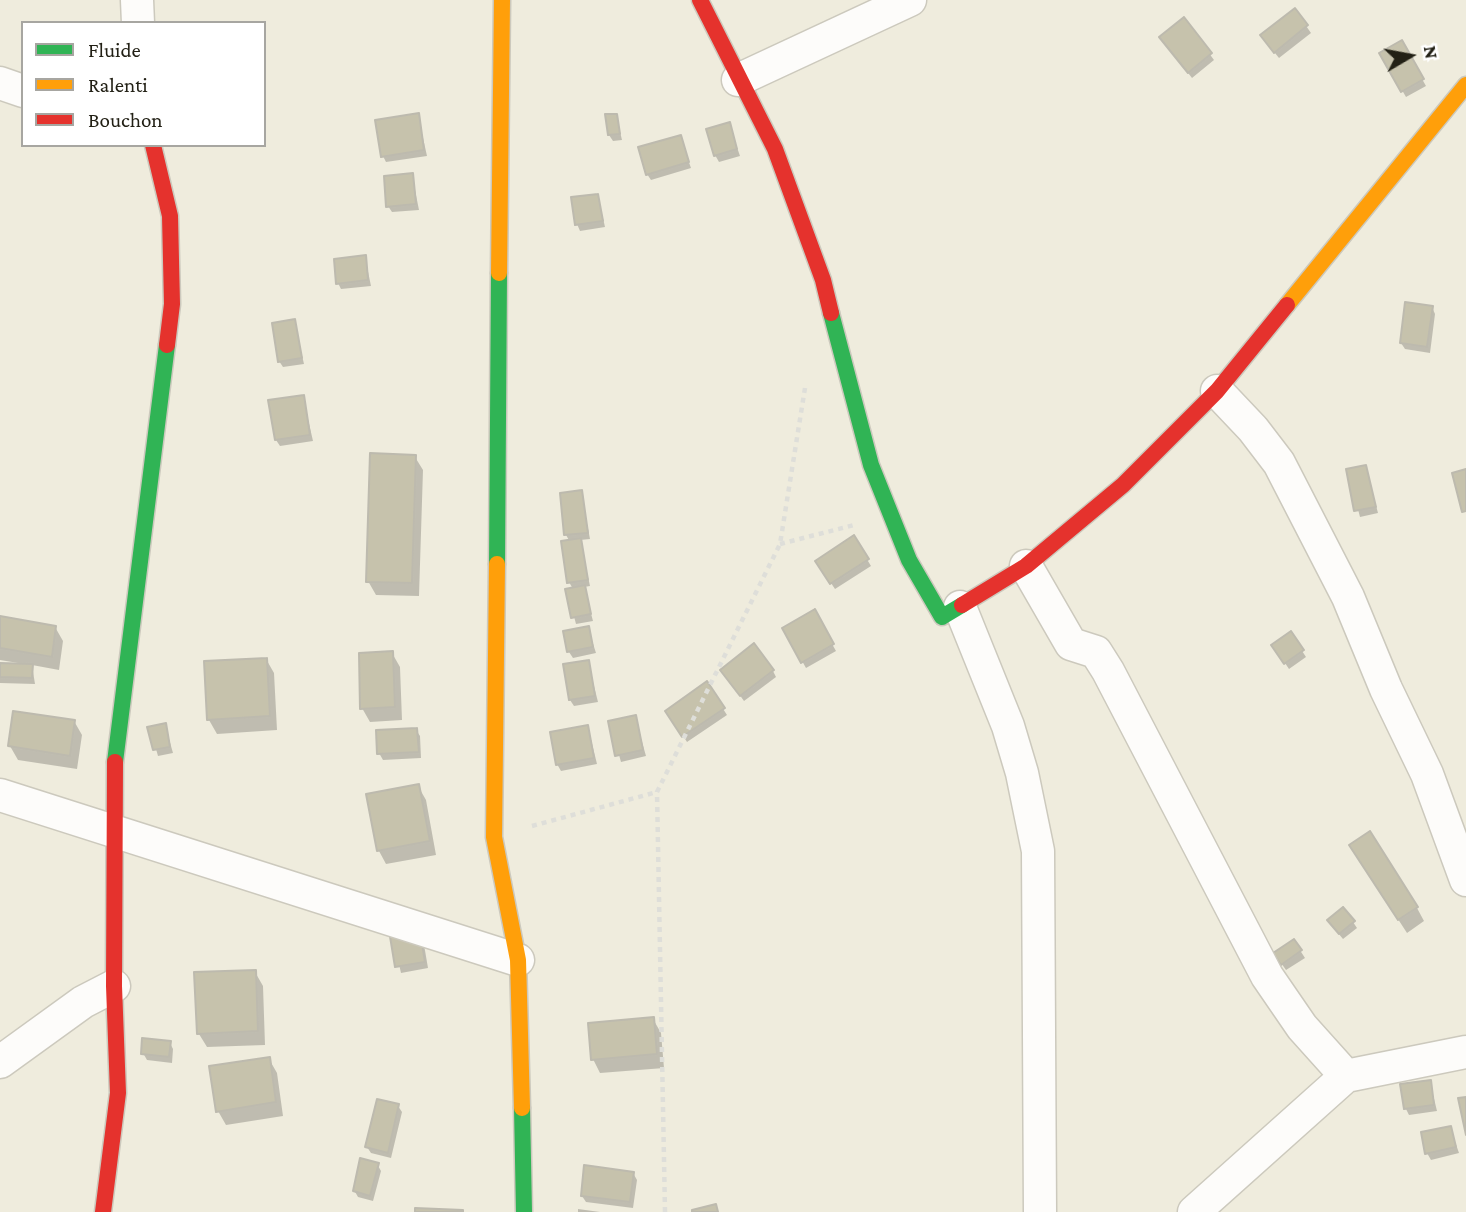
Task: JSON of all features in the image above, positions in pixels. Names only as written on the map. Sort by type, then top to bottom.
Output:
[{"type":"street","points":[[137,0],[138,21]]},
{"type":"street","points":[[502,0],[494,837],[518,960],[524,1212]]},
{"type":"street","points":[[700,0],[775,149],[822,280],[847,382],[890,515],[909,560],[942,617],[1026,566],[1123,485],[1217,391],[1466,85]]},
{"type":"street","points":[[738,80],[910,0]]},
{"type":"street","points":[[0,83],[21,90]]},
{"type":"street","points":[[103,1212],[118,1093],[114,986],[117,830],[114,772],[172,304],[170,216],[153,147]]},
{"type":"street","points":[[1217,391],[1253,429],[1279,463],[1304,510],[1348,597],[1427,774],[1463,863]]},
{"type":"street","points":[[1026,566],[1070,643],[1096,652],[1108,671],[1267,976],[1303,1027],[1346,1076]]},
{"type":"street","points":[[960,607],[1007,726],[1022,773],[1038,851],[1040,1212]]},
{"type":"street","points":[[7,803],[117,830],[518,960]]},
{"type":"street","points":[[0,1062],[83,1002],[114,986]]},
{"type":"street","points":[[1194,1212],[1346,1076],[1466,1052]]},
{"type":"path","points":[[665,1212],[657,792],[780,544],[806,386]]},
{"type":"path","points":[[780,544],[890,515]]},
{"type":"path","points":[[494,837],[657,792]]},
{"type":"building","points":[[1295,8],[1308,25],[1274,53],[1260,35]]},
{"type":"building","points":[[1184,17],[1212,53],[1188,73],[1159,37]]},
{"type":"building","points":[[1402,40],[1424,79],[1401,92],[1379,53]]},
{"type":"building","points":[[419,113],[424,150],[381,157],[375,120]]},
{"type":"building","points":[[605,114],[617,114],[620,134],[608,135]]},
{"type":"building","points":[[730,122],[737,149],[714,156],[706,129]]},
{"type":"building","points":[[681,135],[689,162],[646,175],[638,147]]},
{"type":"building","points":[[413,173],[416,204],[386,207],[384,176]]},
{"type":"building","points":[[598,194],[603,221],[575,225],[571,197]]},
{"type":"building","points":[[366,255],[368,280],[336,284],[334,259]]},
{"type":"building","points":[[1405,302],[1433,306],[1427,347],[1400,343]]},
{"type":"building","points":[[295,319],[302,358],[278,362],[272,323]]},
{"type":"building","points":[[304,395],[310,435],[275,440],[268,400]]},
{"type":"building","points":[[370,453],[416,455],[412,583],[366,582]]},
{"type":"building","points":[[1366,465],[1376,507],[1354,511],[1346,469]]},
{"type":"building","points":[[1466,469],[1466,511],[1462,512],[1452,473]]},
{"type":"building","points":[[582,490],[588,533],[564,535],[560,493]]},
{"type":"building","points":[[854,535],[869,559],[830,584],[815,561]]},
{"type":"building","points":[[581,538],[588,580],[567,583],[561,541]]},
{"type":"building","points":[[585,585],[591,614],[571,618],[565,589]]},
{"type":"building","points":[[815,609],[834,644],[801,663],[782,628]]},
{"type":"building","points":[[0,616],[56,626],[52,657],[0,648]]},
{"type":"building","points":[[589,626],[593,647],[567,652],[563,631]]},
{"type":"building","points":[[1291,631],[1304,650],[1284,664],[1271,645]]},
{"type":"building","points":[[754,643],[774,670],[740,696],[720,670]]},
{"type":"building","points":[[393,651],[395,707],[360,709],[359,653]]},
{"type":"building","points":[[267,658],[270,716],[207,720],[204,661]]},
{"type":"building","points":[[589,660],[595,696],[569,700],[563,664]]},
{"type":"building","points":[[0,663],[33,664],[32,678],[0,677]]},
{"type":"building","points":[[707,681],[725,708],[682,737],[665,711]]},
{"type":"building","points":[[13,711],[75,720],[70,756],[8,746]]},
{"type":"building","points":[[636,715],[643,750],[615,756],[608,721]]},
{"type":"building","points":[[166,723],[170,747],[153,750],[147,727]]},
{"type":"building","points":[[588,725],[594,758],[556,765],[550,732]]},
{"type":"building","points":[[417,728],[419,752],[377,754],[376,730]]},
{"type":"building","points":[[419,784],[430,841],[377,851],[366,794]]},
{"type":"building","points":[[1370,831],[1418,907],[1398,920],[1349,845]]},
{"type":"building","points":[[1343,907],[1355,921],[1339,934],[1327,920]]},
{"type":"building","points":[[417,913],[425,962],[395,967],[387,918]]},
{"type":"building","points":[[1294,939],[1302,950],[1281,965],[1273,953]]},
{"type":"building","points":[[256,970],[258,1031],[197,1034],[194,972]]},
{"type":"building","points":[[654,1017],[657,1054],[591,1060],[588,1023]]},
{"type":"building","points":[[142,1038],[171,1041],[169,1057],[141,1054]]},
{"type":"building","points":[[270,1057],[276,1102],[216,1112],[209,1066]]},
{"type":"building","points":[[1431,1080],[1434,1105],[1404,1109],[1400,1084]]},
{"type":"building","points":[[1466,1097],[1466,1135],[1458,1098]]},
{"type":"building","points":[[377,1099],[399,1104],[388,1153],[365,1147]]},
{"type":"building","points":[[1451,1126],[1456,1147],[1425,1154],[1421,1132]]},
{"type":"building","points":[[360,1158],[379,1163],[370,1196],[353,1191]]},
{"type":"building","points":[[584,1165],[634,1172],[630,1202],[581,1196]]},
{"type":"building","points":[[716,1204],[718,1212],[692,1212],[692,1210]]},
{"type":"building","points":[[415,1208],[463,1210],[463,1212],[415,1212]]},
{"type":"traffic: fast","points":[[497,564],[499,273]]},
{"type":"traffic: fast","points":[[831,313],[871,465],[909,560],[942,617],[962,605]]},
{"type":"traffic: fast","points":[[115,762],[167,345]]},
{"type":"traffic: fast","points":[[522,1108],[524,1212]]},
{"type":"traffic: slow","points":[[499,273],[502,0]]},
{"type":"traffic: slow","points":[[1287,305],[1466,85]]},
{"type":"traffic: slow","points":[[497,564],[494,837],[518,960],[522,1108]]},
{"type":"traffic: jam","points":[[700,0],[775,149],[823,280],[831,313]]},
{"type":"traffic: jam","points":[[153,147],[170,216],[172,304],[167,345]]},
{"type":"traffic: jam","points":[[962,605],[1026,566],[1123,485],[1217,391],[1287,305]]},
{"type":"traffic: jam","points":[[103,1212],[118,1093],[114,986],[115,762]]}]
